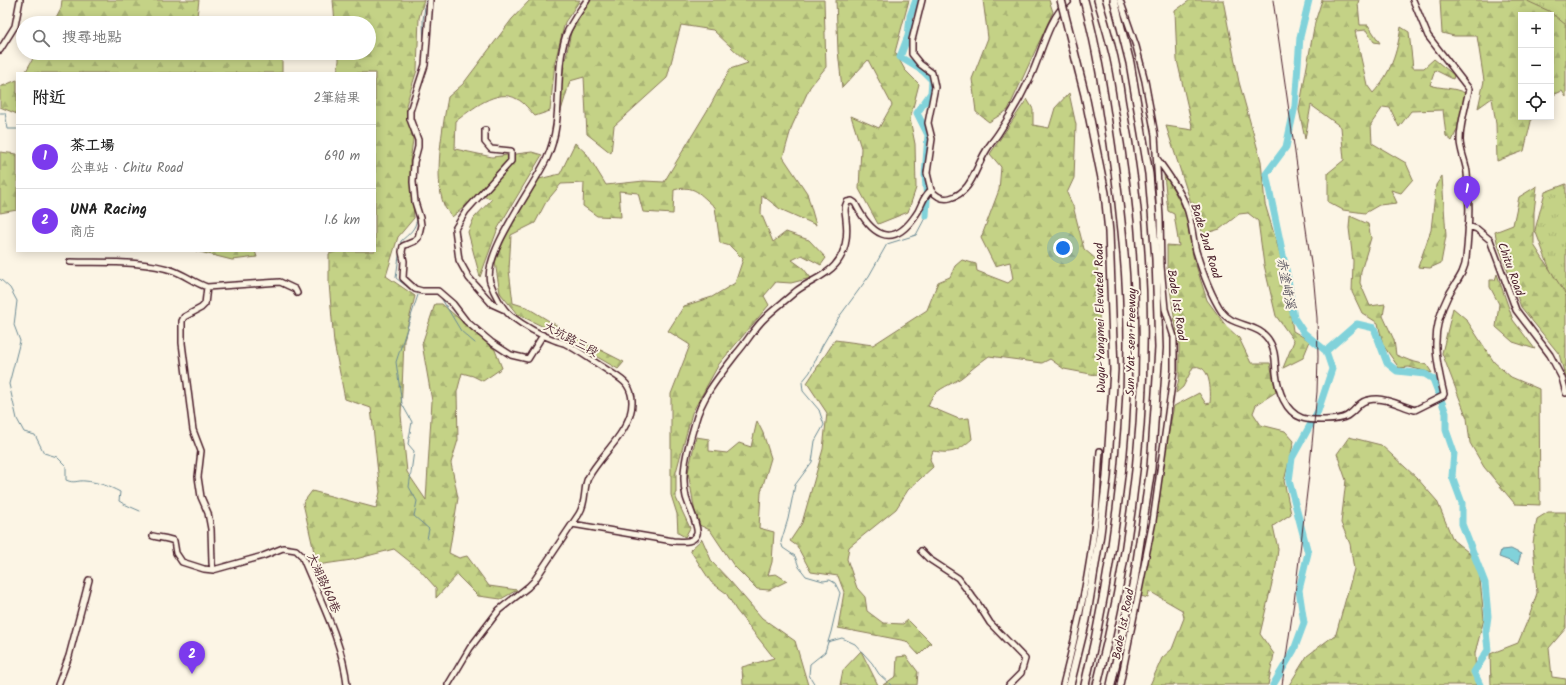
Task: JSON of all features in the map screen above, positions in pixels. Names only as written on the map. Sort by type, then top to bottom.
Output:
[{"type":"highway","name":"Sun Yat-sen Freeway","points":[[1084,0],[1097,56],[1118,189],[1126,275],[1128,344],[1126,407],[1114,533],[1093,650],[1085,685]]},
{"type":"highway","name":"Sun Yat-sen Freeway","points":[[1097,685],[1115,605],[1132,510],[1139,448],[1144,360],[1142,276],[1132,158],[1112,51],[1098,0]]},
{"type":"highway","points":[[1111,685],[1134,581],[1151,468],[1159,348],[1156,260],[1149,174],[1130,62],[1114,0]]},
{"type":"highway","name":"Wugu-Yangmei Elevated Road","points":[[1064,1],[1105,193],[1112,280],[1114,370],[1107,477],[1086,620],[1070,685]]},
{"type":"street","points":[[16,16],[20,0]]},
{"type":"street","points":[[430,0],[425,65],[410,111],[410,119],[418,140],[418,147],[414,162],[413,182],[415,202],[421,225],[418,238],[403,246],[403,278],[415,289],[422,291],[438,291],[444,295],[472,327],[491,342],[511,354],[528,359],[543,335]]},
{"type":"street","name":"大坑路三段","points":[[448,685],[470,648],[491,620],[499,610],[534,581],[584,507],[587,480],[625,426],[633,402],[626,384],[616,376],[575,349],[543,335],[511,316],[503,309],[490,282],[489,274],[495,250],[541,170],[549,153],[555,134],[558,116],[561,61],[566,35],[587,0]]},
{"type":"street","points":[[922,0],[912,40],[912,54],[920,64],[932,73],[936,87],[928,123],[932,139],[927,173],[931,191],[944,198],[959,194],[970,183],[986,150],[1015,108],[1031,77],[1043,45],[1064,1]]},
{"type":"street","name":"Bade 1st Road","points":[[1120,0],[1136,46],[1151,109],[1158,160],[1161,266],[1165,309],[1174,337],[1174,370],[1153,521],[1120,685]]},
{"type":"street","points":[[1413,0],[1428,36],[1468,89],[1460,139],[1460,146],[1466,165],[1468,178],[1468,226]]},
{"type":"street","points":[[0,50],[14,26],[16,17]]},
{"type":"street","points":[[485,130],[485,142],[491,149],[511,151],[511,160],[466,211],[455,229],[459,260],[469,278],[492,304],[503,309]]},
{"type":"street","name":"Bade 2nd Road","points":[[1158,160],[1169,175],[1186,206],[1201,266],[1213,296],[1222,312],[1227,318],[1254,328],[1269,340],[1275,352],[1277,376],[1282,397],[1290,411],[1309,420],[1346,416],[1360,402],[1379,399],[1415,410],[1443,396],[1444,394],[1435,354],[1436,329],[1442,310],[1464,268],[1468,226]]},
{"type":"street","points":[[572,524],[683,542],[690,542],[694,539],[697,530],[686,497],[683,476],[685,461],[688,444],[697,414],[718,376],[765,318],[806,284],[836,265],[846,246],[847,227],[844,211],[847,202],[852,201],[855,203],[870,227],[884,236],[892,236],[906,228],[917,215],[925,196],[931,191]]},
{"type":"street","name":"Chitu Road","points":[[1468,226],[1477,228],[1490,240],[1516,310],[1550,355],[1562,378],[1566,393]]},
{"type":"street","points":[[70,262],[132,264],[162,268],[174,271],[207,287],[280,282],[295,289],[297,293]]},
{"type":"street","points":[[153,536],[163,539],[169,538],[174,541],[176,553],[182,562],[204,569],[214,570],[212,563],[211,529],[208,513],[201,497],[198,477],[201,451],[193,430],[182,336],[182,321],[184,317],[201,308],[204,304],[207,287]]},
{"type":"street","points":[[1063,685],[1074,643],[1092,543],[1100,451]]},
{"type":"street","name":"大湖路160巷","points":[[214,570],[263,556],[283,548],[296,550],[302,556],[332,627],[346,667],[347,685]]},
{"type":"street","points":[[921,551],[929,559],[958,578],[978,604],[990,623],[1025,659],[1022,672],[1009,685]]},
{"type":"street","points":[[58,685],[69,656],[89,580]]},
{"type":"green space","points":[[62,0],[199,0],[197,16],[57,16],[61,8]]},
{"type":"green space","points":[[333,0],[424,0],[419,18],[417,70],[406,105],[413,140],[410,161],[414,218],[398,237],[386,276],[415,296],[404,340],[401,415],[407,472],[426,500],[432,401],[422,344],[435,304],[442,304],[495,350],[502,368],[483,381],[462,373],[457,392],[458,440],[451,463],[458,498],[449,553],[459,558],[467,556],[489,586],[517,590],[501,599],[478,596],[457,575],[436,598],[436,588],[419,569],[394,549],[352,560],[317,565],[303,503],[312,491],[376,508],[380,492],[371,408],[345,399],[334,343],[329,283],[329,254],[335,252],[376,252],[376,72],[337,72],[339,60],[376,60],[376,16],[334,16]]},
{"type":"green space","points":[[530,0],[580,0],[565,22],[555,62],[550,111],[535,116],[520,100],[509,96],[501,96],[485,101],[456,121],[455,149],[492,157],[532,152],[542,155],[498,228],[480,277],[468,232],[474,218],[492,199],[479,195],[452,217],[445,206],[439,181],[439,166],[448,97],[463,84],[512,19]]},
{"type":"green space","points":[[590,0],[824,0],[826,67],[810,87],[792,126],[783,157],[807,193],[816,225],[780,209],[762,195],[761,213],[773,242],[786,232],[809,240],[826,258],[821,265],[802,255],[792,260],[803,268],[811,278],[791,283],[776,282],[764,296],[769,305],[719,364],[692,413],[676,472],[676,498],[690,528],[685,537],[678,533],[677,514],[671,495],[671,394],[690,345],[668,331],[684,306],[712,297],[735,283],[743,259],[730,246],[720,243],[715,207],[696,191],[681,188],[674,190],[673,214],[643,212],[638,193],[619,191],[621,217],[597,216],[583,206],[584,183],[561,184],[546,202],[535,223],[511,235],[509,270],[513,303],[526,307],[581,340],[624,362],[618,369],[554,332],[517,314],[500,293],[495,262],[505,235],[539,179],[560,174],[575,143],[587,154],[606,185],[644,181],[664,182],[710,106],[730,69],[748,63],[713,30],[681,25],[667,78],[614,126],[611,153],[587,134],[584,77],[570,81],[560,114],[561,81],[571,32]]},
{"type":"green space","points":[[836,0],[909,0],[895,52],[905,70],[919,84],[910,119],[915,144],[916,188],[908,212],[878,224],[859,189],[861,148],[851,116],[879,128],[892,105],[868,60],[842,88],[838,51]]},
{"type":"green space","points":[[983,0],[1049,0],[1053,12],[1008,110],[989,122],[976,112],[972,79],[988,38]]},
{"type":"green space","points":[[1190,0],[1223,0],[1239,82],[1261,161],[1265,204],[1284,267],[1293,331],[1310,341],[1303,358],[1283,368],[1294,341],[1276,316],[1264,265],[1258,221],[1248,213],[1239,214],[1220,229],[1203,234],[1189,197],[1166,126],[1193,130],[1177,60],[1175,11]]},
{"type":"green space","points":[[1322,0],[1359,0],[1360,25],[1368,25],[1380,43],[1374,42],[1366,30],[1355,31],[1367,85],[1373,93],[1389,70],[1395,54],[1401,27],[1409,32],[1413,68],[1424,68],[1434,59],[1454,75],[1453,79],[1435,70],[1430,85],[1465,93],[1459,125],[1452,141],[1446,136],[1443,110],[1411,111],[1399,127],[1390,108],[1383,107],[1371,124],[1372,143],[1406,163],[1413,179],[1401,193],[1391,190],[1397,203],[1379,205],[1365,213],[1343,210],[1328,202],[1328,173],[1344,160],[1341,127],[1311,105],[1305,139],[1299,110],[1315,22]]},
{"type":"green space","points":[[1440,0],[1525,0],[1550,12],[1518,12],[1518,120],[1531,120],[1524,151],[1497,161],[1496,124],[1492,98],[1478,108],[1484,81],[1477,36],[1454,36],[1442,33]]},
{"type":"green space","points":[[1508,0],[1566,0],[1566,52],[1554,22],[1554,12],[1542,12]]},
{"type":"green space","points":[[1554,15],[1566,25],[1566,97],[1562,91],[1554,95]]},
{"type":"green space","points":[[32,60],[282,60],[282,72],[26,72]]},
{"type":"green space","points":[[16,80],[16,114],[0,107],[0,87]]},
{"type":"green space","points":[[1069,93],[1076,125],[1074,178],[1067,193],[1073,206],[1084,249],[1097,260],[1101,366],[1096,375],[1064,369],[1050,359],[1042,363],[989,356],[961,378],[937,392],[930,400],[928,406],[959,419],[969,418],[972,439],[954,451],[933,451],[930,459],[933,467],[908,490],[896,509],[849,547],[847,559],[857,588],[865,597],[867,611],[883,623],[903,624],[908,620],[931,643],[919,655],[906,641],[838,628],[844,592],[838,576],[811,572],[797,546],[790,541],[802,523],[823,449],[827,413],[807,383],[835,340],[873,345],[927,310],[938,282],[950,277],[955,266],[962,260],[976,264],[977,271],[1008,283],[1013,279],[1010,262],[995,266],[981,238],[999,190],[1001,167],[990,154],[1027,99],[1033,109],[1033,125],[1049,128],[1055,108]]},
{"type":"green space","points":[[0,152],[16,154],[16,210],[0,213]]},
{"type":"green space","points":[[1164,175],[1170,183],[1186,214],[1193,256],[1207,300],[1226,326],[1239,338],[1251,363],[1270,363],[1276,392],[1256,405],[1253,413],[1261,425],[1285,431],[1294,441],[1284,481],[1291,514],[1273,526],[1278,549],[1276,566],[1260,634],[1274,654],[1268,685],[1150,685],[1162,658],[1172,649],[1184,618],[1182,610],[1149,591],[1148,598],[1141,596],[1159,501],[1167,440],[1174,406],[1199,393],[1206,404],[1210,403],[1208,377],[1203,369],[1198,367],[1193,367],[1183,387],[1176,393],[1179,378],[1179,341],[1167,267],[1167,245],[1179,246],[1174,214],[1168,211]]},
{"type":"green space","points":[[1442,176],[1446,236],[1441,263],[1430,268],[1418,267],[1431,230],[1436,185]]},
{"type":"green space","points":[[1566,184],[1566,312],[1535,230],[1545,192]]},
{"type":"green space","points":[[1537,186],[1534,212],[1534,245],[1565,293],[1566,297],[1566,379],[1559,354],[1521,307],[1497,242],[1495,232],[1513,225],[1519,197]]},
{"type":"green space","points":[[1350,216],[1368,224],[1371,238],[1361,271],[1360,283],[1370,306],[1385,304],[1383,316],[1394,340],[1396,355],[1427,365],[1432,373],[1409,367],[1399,368],[1383,345],[1378,323],[1362,313],[1352,292],[1353,261],[1349,228]]},
{"type":"green space","points":[[200,252],[255,252],[257,257],[232,260]]},
{"type":"green space","points":[[1497,274],[1513,320],[1535,349],[1513,342],[1496,327],[1499,304],[1490,287],[1490,280],[1495,280]]},
{"type":"green space","points":[[1453,308],[1466,319],[1494,362],[1511,377],[1539,389],[1540,505],[1515,504],[1484,467],[1470,443],[1467,418],[1442,353]]},
{"type":"green space","points":[[757,421],[763,433],[771,458],[761,492],[759,528],[774,532],[772,562],[768,575],[776,574],[787,581],[769,590],[757,589],[734,566],[710,530],[697,524],[688,472],[696,437],[709,439],[709,451],[727,453],[739,443],[751,447]]},
{"type":"green space","points":[[1349,437],[1381,445],[1417,478],[1437,501],[1453,540],[1478,560],[1484,619],[1475,653],[1476,685],[1289,685],[1307,656],[1336,634],[1354,569],[1350,544],[1341,523],[1346,480],[1337,454]]},
{"type":"green space","points":[[1548,512],[1566,512],[1566,628],[1549,648],[1552,677],[1566,679],[1566,685],[1491,685],[1490,654],[1518,643],[1537,593],[1533,543],[1537,519]]},
{"type":"green space","points":[[702,539],[712,562],[762,618],[795,641],[808,685],[743,685],[742,667],[774,658],[736,610],[726,593],[711,582],[690,550]]},
{"type":"green space","points":[[861,651],[878,685],[840,685],[843,670]]},
{"type":"green space","points":[[906,656],[918,672],[917,685],[883,685],[896,676],[897,657]]},
{"type":"water","points":[[1511,549],[1521,554],[1518,564],[1499,557],[1501,550]]},
{"type":"waterway","points":[[424,50],[423,20],[426,0]]},
{"type":"waterway","points":[[916,0],[910,16],[908,36],[900,57],[923,71],[932,80],[931,93],[917,113],[928,135],[925,175],[927,200],[926,216]]},
{"type":"waterway","name":"赤塗崎溪","points":[[1273,685],[1294,650],[1304,623],[1299,590],[1308,553],[1289,481],[1292,458],[1318,411],[1332,369],[1326,351],[1304,333],[1294,318],[1288,279],[1266,174],[1286,147],[1295,106],[1300,37],[1309,0]]},
{"type":"waterway","points":[[415,87],[423,62]]},
{"type":"waterway","points":[[408,111],[408,118]]},
{"type":"waterway","points":[[0,113],[5,113],[8,129],[16,129]]},
{"type":"waterway","points":[[411,187],[412,194]]},
{"type":"waterway","points":[[815,685],[809,675],[810,664],[825,652],[840,593],[835,583],[830,580],[823,581],[806,576],[799,567],[795,556],[783,548],[781,542],[788,519],[795,485],[812,462],[815,441],[824,425],[819,410],[803,391],[802,382],[810,372],[822,346],[839,317],[869,276],[887,244],[916,235],[926,216]]},
{"type":"waterway","points":[[415,293],[396,278],[401,241],[414,228],[417,218]]},
{"type":"waterway","points":[[0,279],[10,288],[17,301],[14,325],[20,341],[9,384],[17,419],[24,432],[35,435],[44,453],[57,457],[66,466],[66,480],[72,482],[82,481],[98,483],[112,488],[120,492],[119,501],[140,511]]},
{"type":"waterway","points":[[426,294],[432,293]]},
{"type":"waterway","points":[[435,294],[440,296],[461,331],[475,343]]},
{"type":"waterway","points":[[418,295],[396,362],[402,404],[412,422],[408,444],[414,451],[409,487],[417,501],[414,516],[429,529],[427,539]]},
{"type":"waterway","points":[[1326,351],[1357,324],[1374,328],[1387,363],[1397,371],[1425,374],[1433,379],[1446,413],[1446,430],[1454,453],[1452,476],[1462,503],[1462,524],[1485,583],[1488,616],[1486,631],[1488,650],[1474,672],[1480,685]]},
{"type":"waterway","points":[[828,642],[842,638],[855,644],[872,663],[879,674],[891,685]]},
{"type":"railway","points":[[1273,0],[1314,284],[1318,356],[1317,392],[1309,475],[1294,602],[1282,685]]},
{"type":"place","name":"茶工場","points":[[1467,209]]},
{"type":"place","name":"UNA Racing","points":[[192,674]]}]
